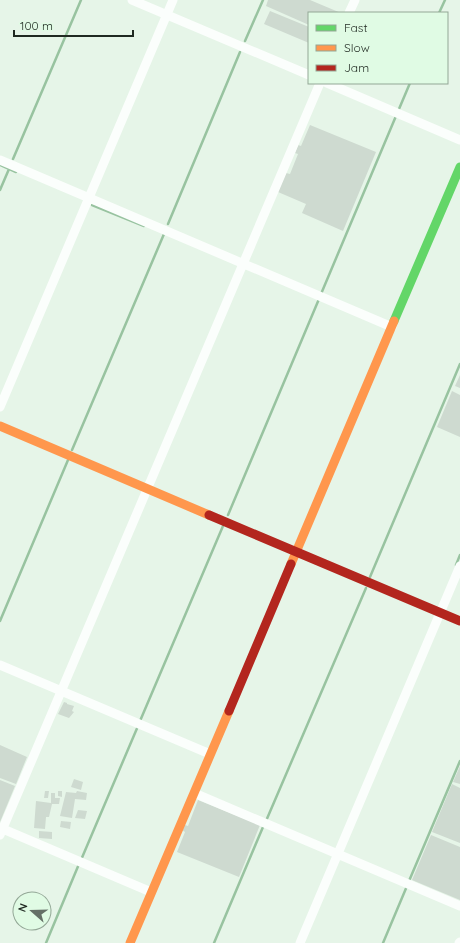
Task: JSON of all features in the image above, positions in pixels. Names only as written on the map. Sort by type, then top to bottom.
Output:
[{"type":"street","points":[[132,0],[308,75]]},
{"type":"street","points":[[0,407],[173,0]]},
{"type":"street","points":[[349,12],[355,0]]},
{"type":"street","points":[[152,892],[1,832],[242,263],[320,84]]},
{"type":"street","points":[[329,84],[460,140]]},
{"type":"street","points":[[0,160],[392,327]]},
{"type":"street","points":[[130,943],[460,167]]},
{"type":"street","points":[[0,426],[460,621]]},
{"type":"street","points":[[300,943],[460,566]]},
{"type":"street","points":[[0,665],[210,754]]},
{"type":"street","points":[[194,793],[460,906]]},
{"type":"building","points":[[268,0],[310,0],[339,12],[308,12],[308,25],[266,6]]},
{"type":"building","points":[[270,11],[308,27],[308,43],[264,24]]},
{"type":"building","points":[[310,125],[376,152],[343,231],[302,213],[306,204],[278,192],[286,173],[290,174],[298,154],[295,153],[298,145],[301,146]]},
{"type":"building","points":[[460,375],[460,388],[455,386]]},
{"type":"building","points":[[452,391],[460,395],[460,437],[437,427]]},
{"type":"building","points":[[64,702],[74,706],[72,711],[74,712],[69,718],[58,714]]},
{"type":"building","points":[[0,745],[27,757],[16,784],[0,778]]},
{"type":"building","points":[[460,766],[460,784],[453,782]]},
{"type":"building","points":[[74,779],[83,782],[81,790],[71,787]]},
{"type":"building","points":[[0,780],[15,786],[0,822]]},
{"type":"building","points":[[452,784],[460,788],[460,843],[432,832]]},
{"type":"building","points":[[45,791],[49,791],[48,798],[44,798]]},
{"type":"building","points":[[58,791],[62,791],[62,797],[58,796]]},
{"type":"building","points":[[77,791],[87,793],[86,800],[75,799],[72,818],[60,816],[66,792],[76,793]]},
{"type":"building","points":[[51,793],[55,793],[55,798],[60,798],[59,804],[52,804],[49,817],[46,817],[45,829],[34,828],[36,801],[51,803]]},
{"type":"building","points":[[198,800],[260,825],[239,877],[177,852],[185,832],[182,830],[185,825],[188,826]]},
{"type":"building","points":[[78,810],[87,811],[85,819],[75,818]]},
{"type":"building","points":[[61,821],[71,822],[70,829],[60,827]]},
{"type":"building","points":[[39,831],[52,832],[52,839],[39,838]]},
{"type":"building","points":[[431,835],[460,847],[460,900],[412,880]]},
{"type":"waterway","points":[[13,159],[81,0]]},
{"type":"waterway","points":[[245,41],[263,0]]},
{"type":"waterway","points":[[439,12],[445,0]]},
{"type":"waterway","points":[[168,224],[240,52]]},
{"type":"waterway","points":[[399,109],[410,84]]},
{"type":"waterway","points":[[321,294],[396,116]]},
{"type":"waterway","points":[[0,165],[16,172]]},
{"type":"waterway","points":[[0,190],[9,169]]},
{"type":"waterway","points":[[92,205],[144,226]]},
{"type":"waterway","points":[[72,450],[164,234]]},
{"type":"waterway","points":[[228,515],[319,299]]},
{"type":"waterway","points":[[370,577],[460,364]]},
{"type":"waterway","points":[[0,621],[68,460]]},
{"type":"waterway","points":[[140,721],[223,526]]},
{"type":"waterway","points":[[456,565],[460,555]]},
{"type":"waterway","points":[[266,821],[366,588]]},
{"type":"waterway","points":[[81,860],[138,726]]},
{"type":"waterway","points":[[409,881],[460,761]]},
{"type":"waterway","points":[[214,943],[263,827]]},
{"type":"waterway","points":[[46,943],[79,864]]},
{"type":"waterway","points":[[383,943],[407,886]]},
{"type":"traffic: fast","points":[[394,321],[460,167]]},
{"type":"traffic: slow","points":[[291,564],[394,321]]},
{"type":"traffic: slow","points":[[0,426],[209,515]]},
{"type":"traffic: slow","points":[[130,943],[229,711]]},
{"type":"traffic: jam","points":[[209,515],[460,621]]},
{"type":"traffic: jam","points":[[229,711],[291,564]]}]
